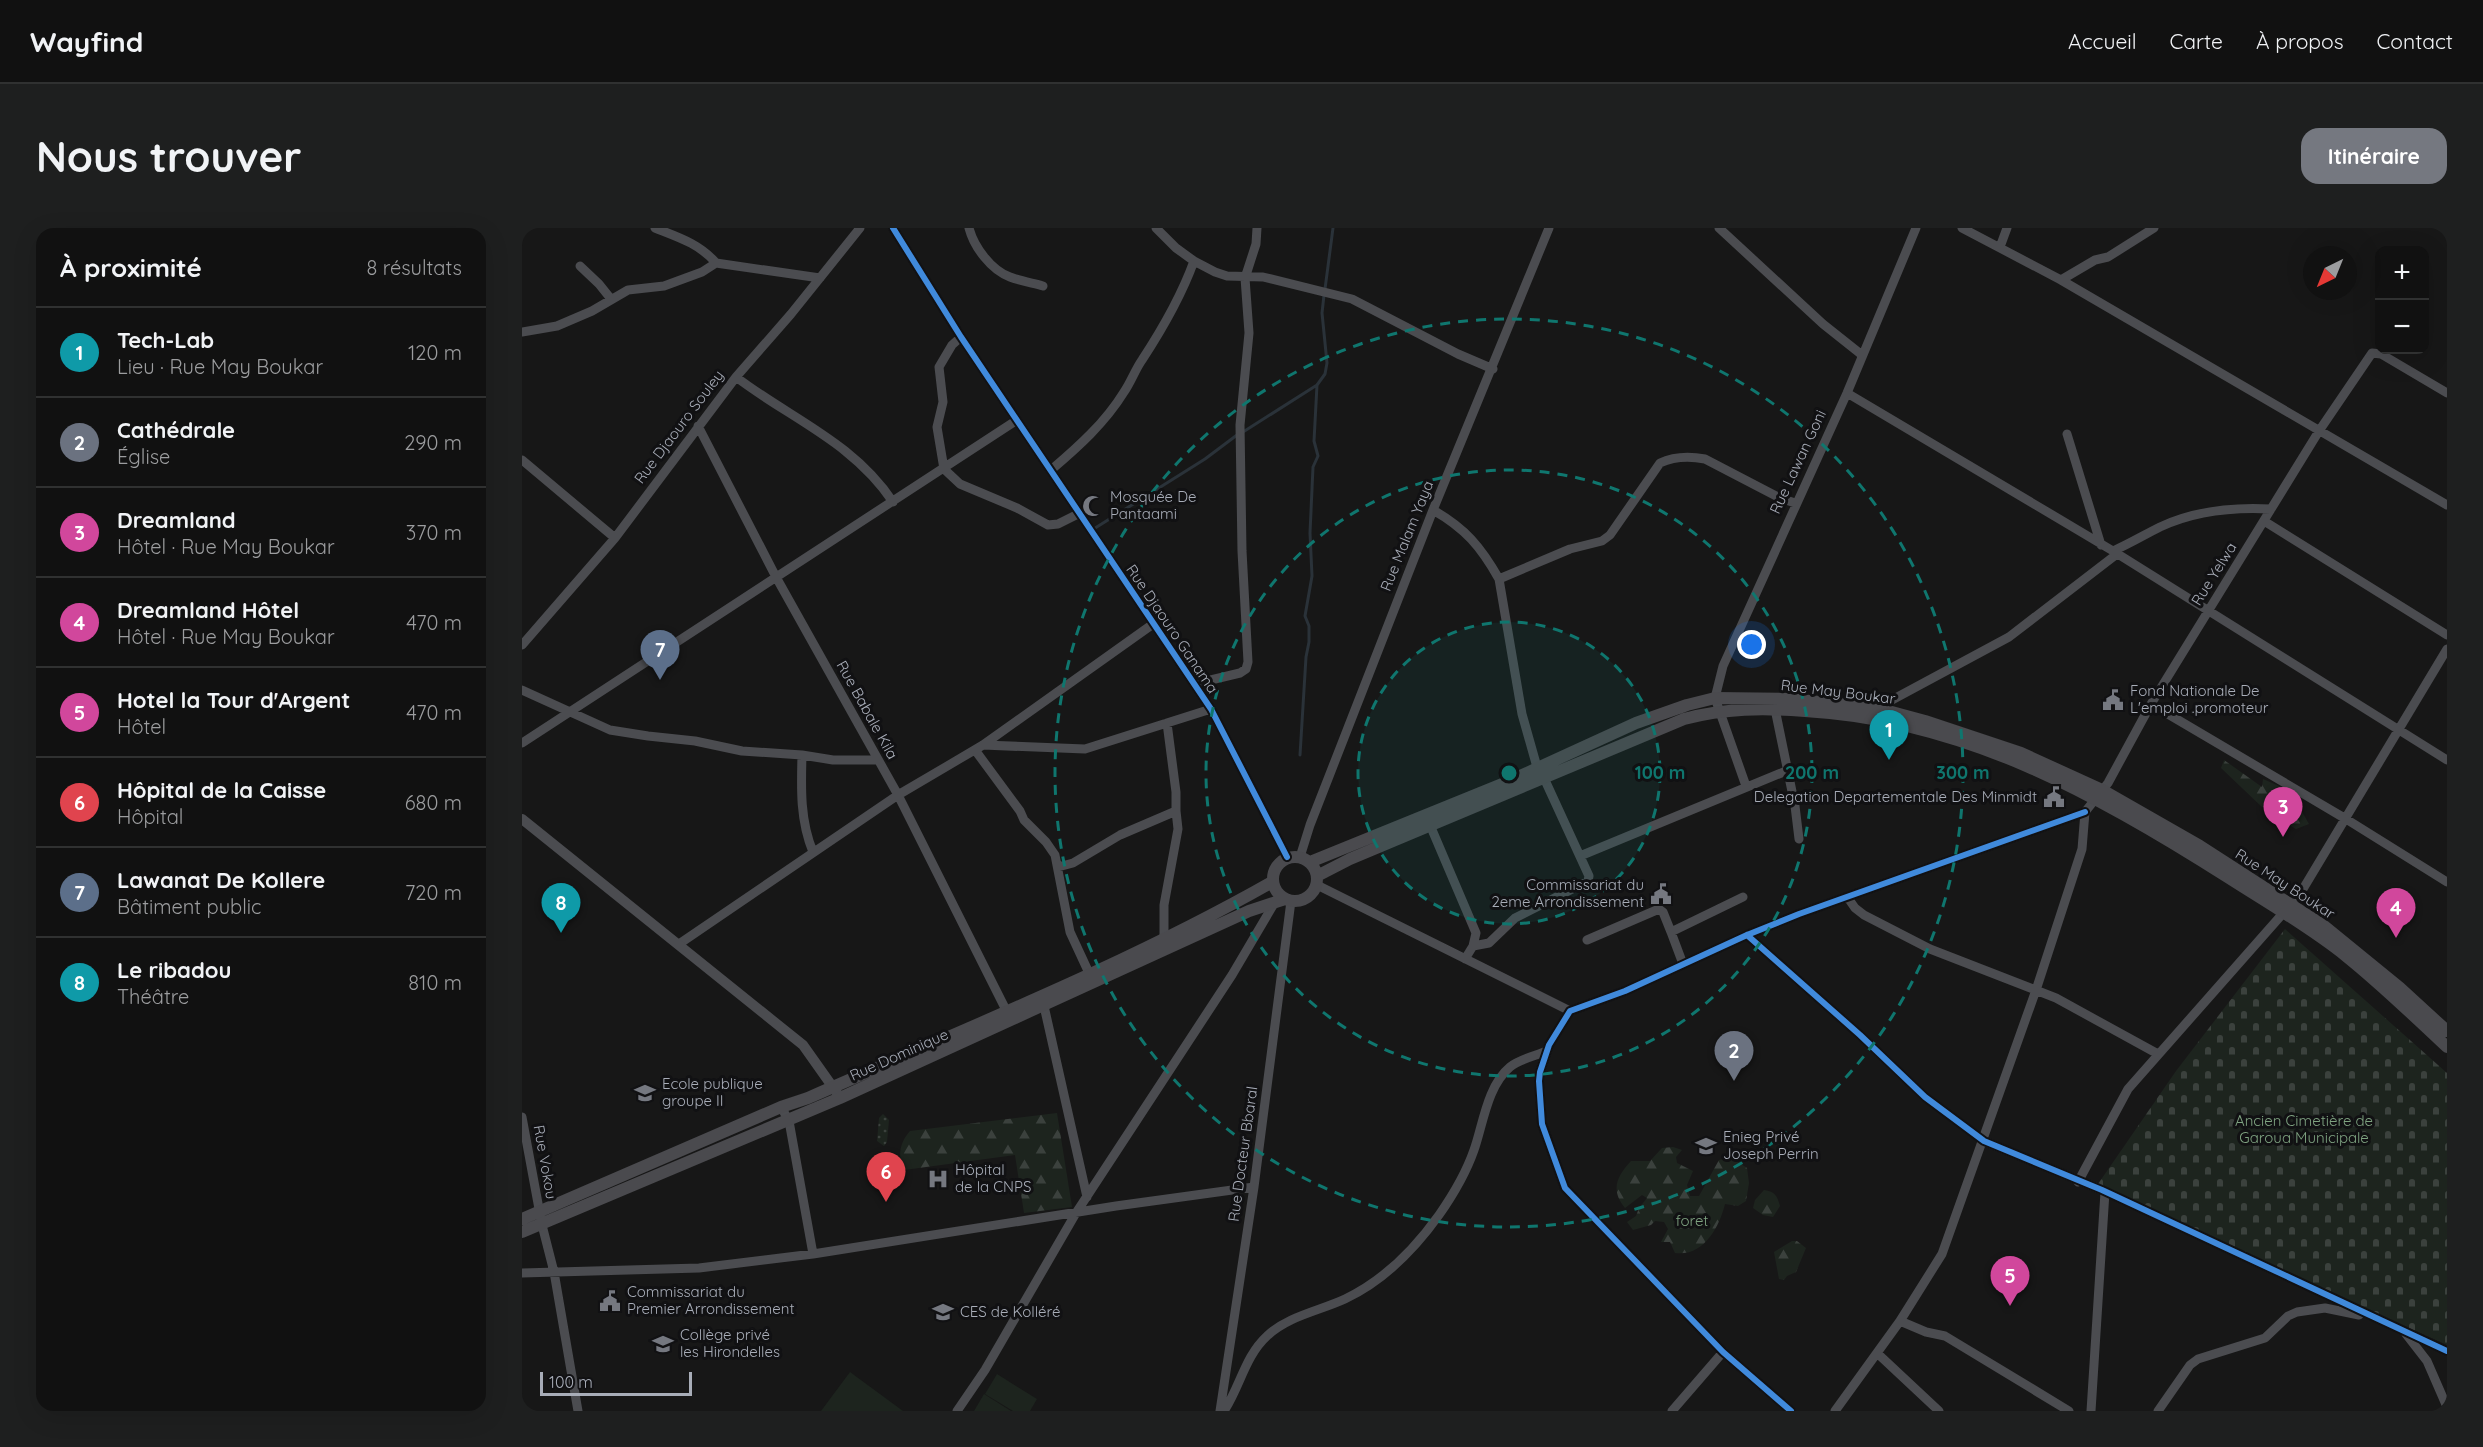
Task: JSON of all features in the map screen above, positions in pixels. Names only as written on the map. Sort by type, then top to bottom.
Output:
[{"type":"main road","name":"Rue May Boukar","points":[[1317,881],[1350,859],[1430,825],[1648,718],[1715,698],[1790,699],[1877,708],[1955,730],[2021,753],[2200,846],[2288,909],[2346,956],[2446,1045]]},
{"type":"main road","name":"Rue May Boukar","points":[[1305,859],[1507,782],[1541,772],[1684,719],[1719,711],[1775,709],[1841,713],[1900,722],[2000,755],[2099,794]]},
{"type":"main road","points":[[1287,857],[1305,859],[1317,881],[1307,898],[1284,901],[1276,892],[1272,882],[1276,867],[1287,857]]},
{"type":"main road","name":"Rue Dominique","points":[[522,1219],[540,1219],[840,1098],[1089,973],[1242,900],[1272,882]]},
{"type":"main road","name":"Rue Dominique","points":[[522,1232],[540,1219],[781,1107],[1014,1011],[1044,1006],[1284,901]]},
{"type":"main road","name":"Rue May Boukar","points":[[2288,909],[2356,951],[2447,1031]]},
{"type":"street","points":[[655,228],[706,251],[716,263]]},
{"type":"street","name":"Rue Djaouro Souley","points":[[522,645],[615,538],[736,377],[860,228]]},
{"type":"street","points":[[969,228],[974,245],[1000,272],[1012,278],[1042,286]]},
{"type":"street","points":[[1156,228],[1176,249],[1215,272],[1245,278],[1263,277],[1352,299],[1458,354],[1493,369]]},
{"type":"street","points":[[1194,684],[1240,673],[1246,669],[1248,663],[1242,551],[1240,425],[1249,333],[1245,278],[1256,244],[1257,228]]},
{"type":"street","name":"Rue Malam Yaya","points":[[1305,859],[1310,825],[1433,510],[1493,369],[1549,228]]},
{"type":"street","points":[[1719,228],[1823,324],[1862,355]]},
{"type":"street","name":"Rue Lawan Goni","points":[[1715,698],[1723,666],[1846,393],[1916,228]]},
{"type":"street","points":[[1962,228],[2061,280],[2447,505]]},
{"type":"street","points":[[2000,247],[2007,228]]},
{"type":"street","points":[[2061,280],[2095,260],[2108,257],[2154,228]]},
{"type":"street","points":[[893,229],[961,337],[1081,518],[1048,525],[1017,508],[960,484],[944,469],[937,428],[943,402],[939,367],[952,345],[961,337]]},
{"type":"street","points":[[1051,470],[1097,427],[1124,392],[1168,318],[1184,288],[1194,261]]},
{"type":"street","points":[[522,332],[557,326],[592,311],[628,290],[664,286],[702,272],[716,263],[820,278]]},
{"type":"street","points":[[580,266],[611,299]]},
{"type":"street","name":"Rue Yelwa","points":[[2085,812],[2099,794],[2151,704],[2319,431],[2372,353],[2380,354],[2447,393]]},
{"type":"street","points":[[736,377],[846,450],[879,481],[894,502]]},
{"type":"street","points":[[1846,393],[2102,545],[2447,759]]},
{"type":"street","points":[[522,743],[1017,420]]},
{"type":"street","name":"Rue Babale Kila","points":[[698,426],[776,577],[898,795],[1014,1011]]},
{"type":"street","points":[[2067,434],[2102,545]]},
{"type":"street","points":[[1499,579],[1570,549],[1602,541],[1610,535],[1660,464],[1669,459],[1693,457],[1705,459],[1780,498],[1795,503]]},
{"type":"street","points":[[522,460],[615,538]]},
{"type":"street","points":[[1877,708],[2009,637],[2115,553],[2161,526],[2184,518],[2238,507],[2271,509]]},
{"type":"street","points":[[1433,510],[1466,531],[1485,555],[1499,579],[1524,723],[1541,772],[1589,876],[1588,880],[1515,918],[1489,943],[1473,946]]},
{"type":"street","name":"Rue Djaouro Ganama","points":[[1081,518],[1211,709],[1287,857]]},
{"type":"street","points":[[2264,521],[2447,635]]},
{"type":"street","points":[[679,944],[898,795],[979,747],[1153,624]]},
{"type":"street","points":[[2078,1182],[2120,1100],[2219,983],[2288,909],[2346,819],[2447,649]]},
{"type":"street","points":[[522,690],[610,730],[695,741],[742,752],[802,755],[833,760],[877,760]]},
{"type":"street","points":[[1715,698],[1746,786]]},
{"type":"street","points":[[2151,704],[2346,819],[2447,882]]},
{"type":"street","points":[[979,747],[1085,749],[1211,709]]},
{"type":"street","points":[[1775,709],[1795,806],[1799,839]]},
{"type":"street","points":[[1164,938],[1164,905],[1178,829],[1176,792],[1167,723]]},
{"type":"street","points":[[979,747],[1024,820],[1046,842],[1055,855],[1070,932],[1089,973]]},
{"type":"street","points":[[802,755],[801,801],[805,832],[813,852]]},
{"type":"street","points":[[1580,856],[1786,771]]},
{"type":"street","points":[[1058,867],[1073,863],[1120,835],[1176,811]]},
{"type":"street","points":[[1791,1411],[1723,1352],[1565,1188],[1553,1159],[1540,1115],[1540,1071],[1547,1051],[1570,1011],[1625,991],[1747,935],[2085,812],[2082,849],[1984,1141],[1942,1254],[1900,1321],[1835,1411]]},
{"type":"street","points":[[522,819],[803,1045],[834,1086],[840,1098]]},
{"type":"street","points":[[1430,825],[1476,933],[1473,946],[1465,959]]},
{"type":"street","points":[[1317,881],[1570,1011]]},
{"type":"street","points":[[1671,932],[1743,897]]},
{"type":"street","points":[[1848,898],[1864,915],[1930,949],[2036,990],[2089,1014],[2158,1054]]},
{"type":"street","points":[[957,1411],[985,1370],[1076,1213],[1232,975],[1284,901]]},
{"type":"street","name":"Rue Docteur Bbaral","points":[[1220,1411],[1254,1187],[1284,901]]},
{"type":"street","points":[[1587,940],[1659,909],[1663,912],[1683,964]]},
{"type":"street","points":[[1747,935],[1860,1035],[1925,1097],[1984,1141],[2105,1192],[2373,1318],[2447,1350]]},
{"type":"street","points":[[1044,1006],[1087,1197]]},
{"type":"street","points":[[1224,1411],[1249,1361],[1268,1335],[1296,1318],[1348,1298],[1376,1281],[1404,1259],[1441,1212],[1463,1176],[1494,1090],[1503,1074],[1517,1062],[1547,1051]]},
{"type":"street","points":[[781,1107],[789,1120],[813,1254]]},
{"type":"street","name":"Rue Vokou","points":[[522,1117],[540,1219],[554,1272],[579,1411]]},
{"type":"street","points":[[522,1273],[699,1268],[813,1254],[1254,1187]]},
{"type":"street","points":[[2091,1411],[2105,1192]]},
{"type":"street","points":[[2158,1411],[2190,1365],[2198,1359],[2265,1338],[2288,1316],[2297,1312],[2325,1308],[2373,1318]]},
{"type":"street","points":[[1900,1321],[1926,1332],[1945,1336],[2069,1411]]},
{"type":"street","points":[[2403,1331],[2427,1361],[2447,1407]]},
{"type":"street","points":[[1672,1411],[1723,1352]]},
{"type":"street","points":[[1877,1353],[1939,1411]]},
{"type":"green space","points":[[2224,760],[2262,787],[2263,779],[2290,791],[2309,824],[2296,829],[2273,816],[2271,808],[2262,807],[2221,768]]},
{"type":"green space","name":"Ancien Cimetière de Garoua Municipale","points":[[2285,929],[2447,1073],[2447,1345],[2098,1184],[2176,1071]]},
{"type":"green space","points":[[1057,1113],[1072,1207],[1024,1213],[1015,1155],[904,1170],[902,1165],[901,1149],[910,1131]]},
{"type":"green space","points":[[883,1114],[889,1120],[887,1142],[884,1146],[877,1141],[879,1118]]},
{"type":"green space","name":"foret","points":[[1673,1147],[1682,1150],[1676,1157],[1677,1163],[1693,1171],[1687,1185],[1690,1196],[1699,1196],[1719,1160],[1731,1157],[1747,1168],[1749,1183],[1746,1201],[1738,1206],[1725,1204],[1719,1222],[1708,1239],[1702,1246],[1685,1253],[1675,1253],[1670,1242],[1661,1242],[1668,1229],[1664,1222],[1655,1221],[1651,1225],[1633,1230],[1627,1222],[1636,1216],[1647,1198],[1642,1195],[1625,1208],[1620,1201],[1617,1189],[1622,1172],[1631,1161],[1650,1161],[1662,1148]]},
{"type":"green space","points":[[1764,1190],[1773,1193],[1779,1202],[1780,1206],[1773,1217],[1763,1215],[1753,1208],[1755,1200]]},
{"type":"green space","points":[[1792,1241],[1797,1241],[1806,1248],[1796,1272],[1784,1280],[1779,1279],[1774,1252]]},
{"type":"green space","points":[[850,1372],[903,1411],[821,1411]]},
{"type":"green space","points":[[997,1374],[1037,1399],[1030,1411],[1013,1411],[985,1394]]},
{"type":"green space","points":[[984,1394],[1011,1411],[974,1411]]},
{"type":"waterway","points":[[1325,289],[1333,228]]},
{"type":"waterway","points":[[1300,755],[1309,642],[1309,626],[1305,616],[1312,576],[1310,533],[1313,467],[1318,456],[1314,441],[1317,385],[1325,374],[1327,363],[1322,313],[1324,295]]},
{"type":"waterway","points":[[1243,432],[1317,385]]},
{"type":"waterway","points":[[1092,530],[1205,459],[1237,435]]},
{"type":"cycle path","points":[[893,228],[961,337],[1211,709],[1287,857]]},
{"type":"cycle path","points":[[1791,1411],[1723,1352],[1565,1188],[1542,1124],[1539,1081],[1549,1045],[1570,1011],[1625,991],[1747,935],[1799,914],[2085,812]]},
{"type":"cycle path","points":[[1747,935],[1860,1035],[1925,1097],[1984,1141],[2102,1190],[2447,1351]]},
{"type":"place","name":"Mosquée De Pantaami","points":[[1093,506]]},
{"type":"place","name":"Lawanat De Kollere","points":[[660,680]]},
{"type":"place","name":"Fond Nationale De L'emploi .promoteur","points":[[2113,700]]},
{"type":"place","name":"Tech-Lab","points":[[1889,760]]},
{"type":"place","name":"Delegation Departementale Des Minmidt","points":[[2054,797]]},
{"type":"place","name":"Dreamland","points":[[2283,837]]},
{"type":"place","name":"Commissariat du 2eme Arrondissement","points":[[1661,894]]},
{"type":"place","name":"Le ribadou","points":[[561,933]]},
{"type":"place","name":"Dreamland Hôtel","points":[[2396,938]]},
{"type":"place","name":"Cathédrale","points":[[1734,1081]]},
{"type":"place","name":"Ecole publique groupe II","points":[[645,1093]]},
{"type":"place","name":"Enieg Privé Joseph Perrin","points":[[1706,1146]]},
{"type":"place","name":"Hôpital de la CNPS","points":[[938,1179]]},
{"type":"place","name":"Hôpital de la Caisse","points":[[886,1202]]},
{"type":"place","name":"Commissariat du Premier Arrondissement","points":[[610,1301]]},
{"type":"place","name":"Hotel la Tour d'Argent","points":[[2010,1306]]},
{"type":"place","name":"CES de Kolléré","points":[[943,1312]]},
{"type":"place","name":"Collège privé les Hirondelles","points":[[663,1344]]}]
